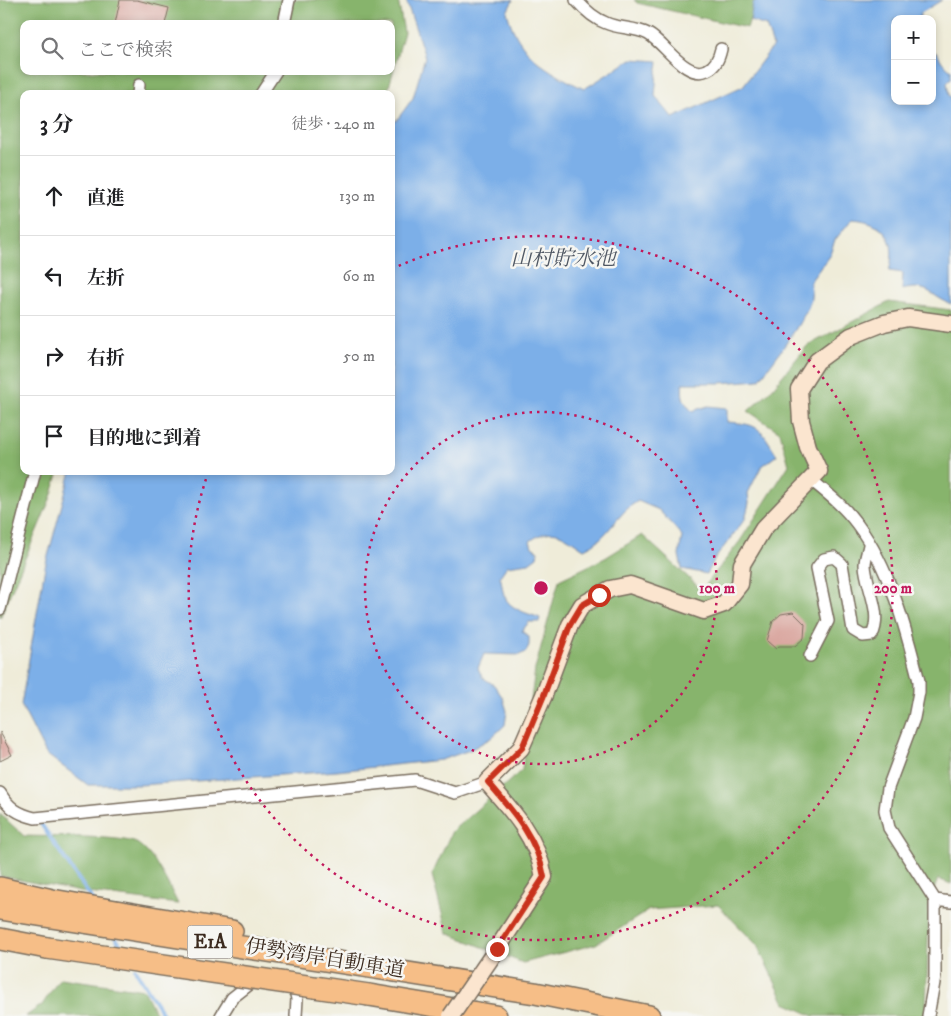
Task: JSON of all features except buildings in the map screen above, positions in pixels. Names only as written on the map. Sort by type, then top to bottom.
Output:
[{"type":"highway","name":"E1A","points":[[0,888],[50,909]]},
{"type":"highway","name":"伊勢湾岸自動車道","points":[[0,909],[50,909],[373,960],[649,1016]]},
{"type":"highway","name":"伊勢湾岸自動車道","points":[[0,941],[369,995],[496,1016]]},
{"type":"street","points":[[285,20],[289,0]]},
{"type":"street","points":[[576,0],[591,14],[607,24],[648,34],[691,71],[701,73],[709,70],[718,60],[722,49]]},
{"type":"street","points":[[264,90],[273,75]]},
{"type":"street","points":[[0,793],[7,805],[21,815],[34,818],[416,780],[455,792],[488,782],[522,748],[570,625],[582,605],[610,589],[630,585],[704,611],[724,604],[740,584],[742,564],[763,529],[819,470],[808,446],[801,421],[799,389],[817,361],[851,336],[884,323],[908,318],[951,324]]},
{"type":"street","points":[[0,609],[34,475]]},
{"type":"street","points":[[810,478],[840,504],[858,525],[869,545],[894,598],[919,687],[914,718],[888,788],[885,810],[889,828],[935,900],[934,977],[928,1016]]},
{"type":"street","points":[[810,656],[828,621],[817,568],[824,559],[834,557],[842,564],[853,630],[863,636],[872,635],[876,628],[875,610],[865,564],[869,545]]},
{"type":"street","points":[[451,1016],[544,877],[542,864],[520,818],[488,782]]},
{"type":"street","points":[[935,900],[951,902]]},
{"type":"street","points":[[221,1016],[232,998],[250,982],[274,973],[284,975],[292,980],[297,999],[296,1016]]},
{"type":"green space","points":[[0,0],[398,0],[404,32],[395,65],[395,20],[20,20],[20,75],[392,75],[388,90],[20,90],[20,475],[58,475],[51,497],[0,618]]},
{"type":"green space","points":[[634,0],[756,0],[747,28],[637,3]]},
{"type":"green space","points":[[889,302],[951,310],[951,884],[938,879],[929,903],[926,1013],[923,1016],[814,1016],[785,1003],[757,945],[718,905],[649,910],[596,944],[523,963],[447,933],[432,875],[452,831],[522,770],[535,669],[559,580],[605,558],[642,535],[702,590],[740,541],[789,465],[780,432],[748,411],[770,391],[807,346]]},
{"type":"green space","points":[[0,814],[24,836],[118,839],[138,844],[156,863],[178,904],[81,892],[0,876]]},
{"type":"green space","points":[[60,978],[144,990],[157,1016],[26,1016],[42,1005]]},
{"type":"water","name":"山村貯水池","points":[[406,0],[513,0],[507,12],[518,40],[535,60],[557,75],[584,89],[632,59],[658,61],[655,96],[673,118],[743,86],[773,46],[766,26],[750,21],[753,3],[756,0],[942,0],[920,15],[891,15],[891,105],[936,105],[936,53],[942,62],[951,70],[951,78],[947,83],[949,96],[951,97],[951,304],[923,289],[911,288],[902,290],[903,273],[889,271],[892,250],[886,234],[881,228],[873,224],[852,219],[835,240],[829,256],[810,282],[811,298],[804,315],[759,380],[683,383],[683,398],[692,411],[708,406],[727,408],[727,422],[746,424],[758,429],[777,455],[761,467],[748,493],[749,503],[745,519],[714,560],[707,574],[682,569],[679,555],[682,536],[659,510],[638,501],[624,512],[600,539],[584,549],[564,536],[552,532],[530,541],[532,547],[538,551],[537,557],[529,563],[507,566],[500,576],[506,600],[514,608],[540,618],[539,622],[529,622],[522,631],[529,637],[529,645],[526,652],[519,655],[484,654],[478,668],[482,677],[494,685],[503,698],[507,711],[505,725],[491,738],[470,750],[441,760],[337,771],[140,785],[88,785],[46,754],[21,705],[45,567],[70,475],[395,475],[395,121],[413,98],[425,57]]},
{"type":"waterway","points":[[41,824],[92,899]]},
{"type":"waterway","points":[[114,935],[125,952]]},
{"type":"waterway","points":[[135,969],[164,1016]]},
{"type":"route","points":[[497,949],[539,888],[544,877],[542,864],[520,818],[488,782],[522,748],[570,625],[582,605],[599,595]]}]
